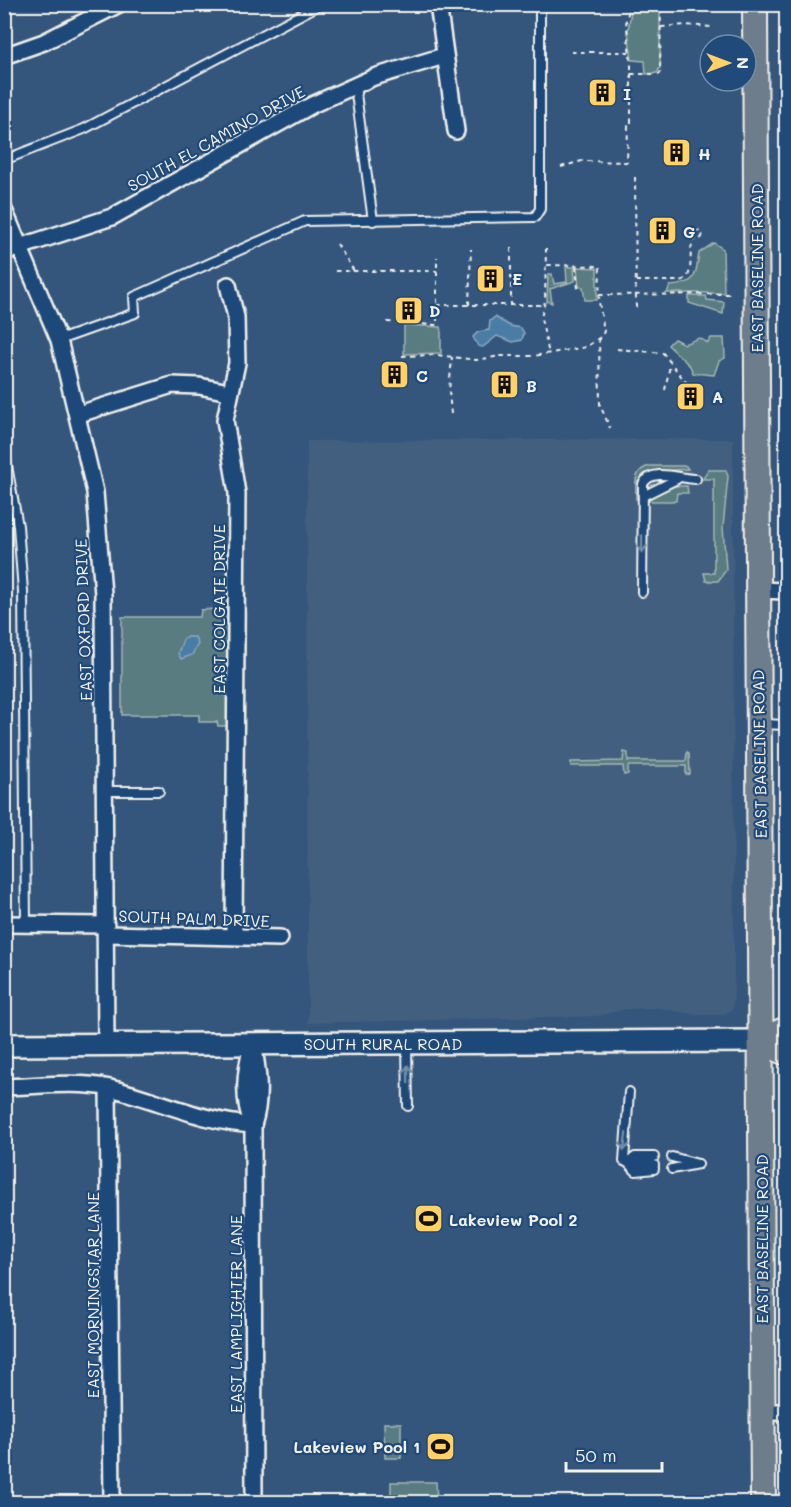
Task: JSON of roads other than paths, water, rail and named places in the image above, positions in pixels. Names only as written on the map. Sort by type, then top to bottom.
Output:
[{"type":"main road","name":"EAST BASELINE ROAD","points":[[755,4],[763,1503]]},
{"type":"main road","name":"SOUTH RURAL ROAD","points":[[4,1045],[761,1041],[786,1029]]},
{"type":"main road","name":"SOUTH RURAL ROAD","points":[[761,1041],[786,1053]]},
{"type":"street","points":[[4,56],[44,42],[119,4]]},
{"type":"street","points":[[438,4],[456,131]]},
{"type":"street","name":"SOUTH EL CAMINO DRIVE","points":[[4,252],[112,216],[312,105],[355,86],[444,56]]},
{"type":"street","name":"EAST OXFORD DRIVE","points":[[4,210],[59,340],[79,414],[96,492],[102,583],[106,1044]]},
{"type":"street","name":"EAST COLGATE DRIVE","points":[[228,285],[236,317],[237,363],[225,420],[237,493],[234,935]]},
{"type":"street","points":[[79,414],[172,385],[199,386],[230,392]]},
{"type":"street","points":[[757,590],[786,591]]},
{"type":"street","name":"SOUTH PALM DRIVE","points":[[4,924],[234,935],[240,938],[280,938]]},
{"type":"street","name":"EAST LAMPLIGHTER LANE","points":[[253,1043],[258,1075],[258,1110],[253,1125],[254,1503]]},
{"type":"street","points":[[4,1087],[76,1085],[108,1088],[213,1121],[253,1125]]},
{"type":"street","name":"EAST MORNINGSTAR LANE","points":[[108,1088],[112,1503]]},
{"type":"street","points":[[762,1412],[786,1412]]},
{"type":"lane","points":[[4,160],[84,129],[321,4]]},
{"type":"lane","points":[[59,340],[135,314],[134,297],[305,221],[531,219],[538,215],[540,4]]},
{"type":"lane","points":[[355,86],[374,221]]},
{"type":"lane","points":[[4,449],[18,526],[23,591],[26,924]]},
{"type":"lane","points":[[642,592],[643,496],[646,479],[667,474],[677,479],[696,479]]},
{"type":"lane","points":[[643,496],[677,479]]},
{"type":"lane","points":[[759,724],[786,725]]},
{"type":"lane","points":[[105,791],[159,791]]},
{"type":"lane","points":[[407,1042],[408,1106]]},
{"type":"lane","points":[[628,1163],[635,1157],[654,1164],[636,1171],[628,1163],[623,1156],[629,1092]]},
{"type":"lane","points":[[698,1164],[672,1163],[698,1164]]},
{"type":"place","name":"I","points":[[602,93]]},
{"type":"place","name":"H","points":[[677,153]]},
{"type":"place","name":"G","points":[[662,231]]},
{"type":"place","name":"E","points":[[491,278]]},
{"type":"place","name":"D","points":[[408,310]]},
{"type":"place","name":"C","points":[[395,375]]},
{"type":"place","name":"B","points":[[505,385]]},
{"type":"place","name":"A","points":[[691,396]]},
{"type":"place","name":"Lakeview Pool 2","points":[[428,1219]]},
{"type":"place","name":"Lakeview Pool 1","points":[[441,1446]]}]
